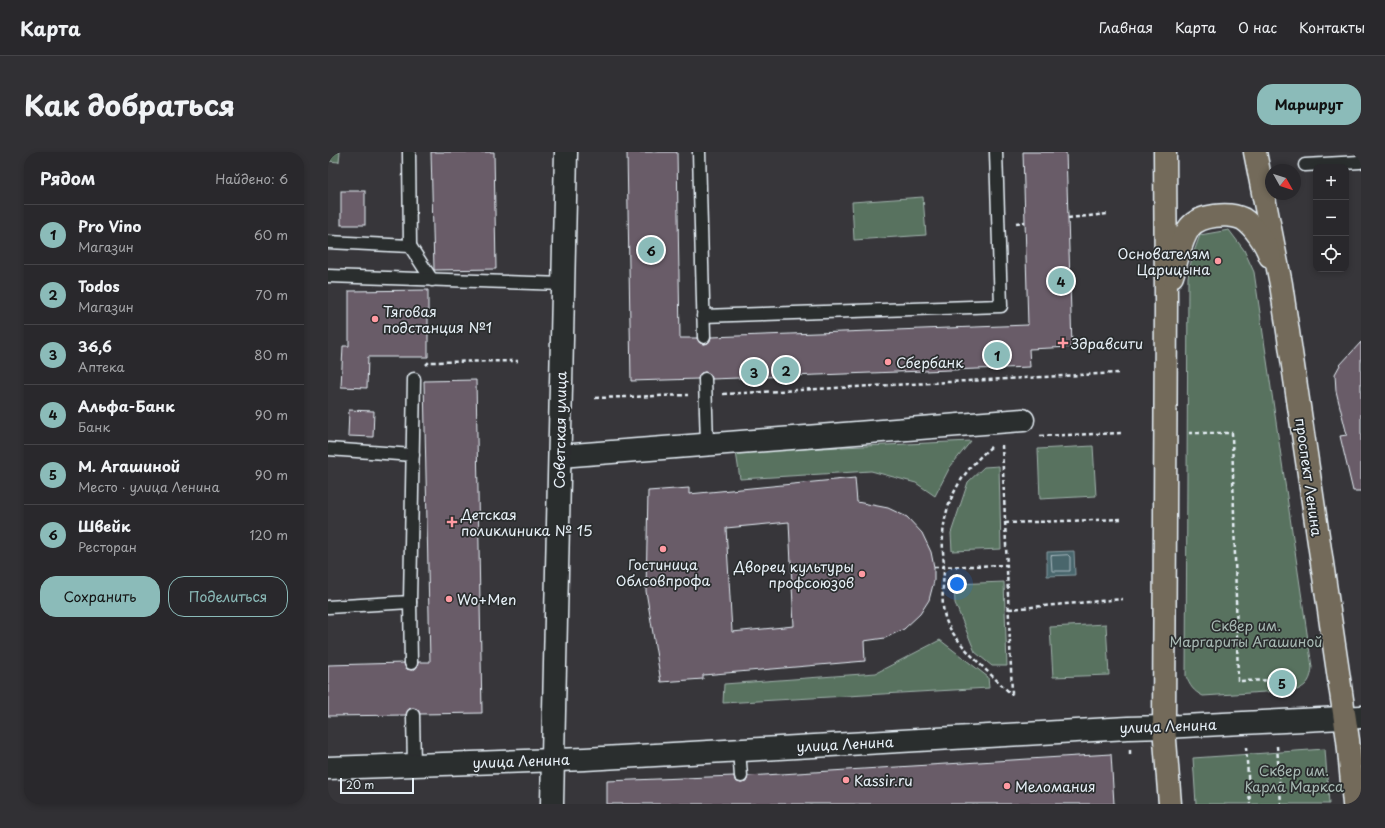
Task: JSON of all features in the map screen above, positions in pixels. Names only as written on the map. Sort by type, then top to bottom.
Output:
[{"type":"main road","points":[[1165,152],[1166,300],[1164,727],[1170,804]]},
{"type":"main road","name":"проспект Ленина","points":[[1255,152],[1281,284],[1353,717],[1348,740],[1354,804]]},
{"type":"main road","points":[[1166,300],[1181,247],[1191,226],[1207,216],[1236,217],[1242,219],[1253,228],[1269,252],[1281,284]]},
{"type":"street","name":"Советская улица","points":[[552,804],[566,152]]},
{"type":"street","points":[[560,456],[707,444],[1028,428]]},
{"type":"street","name":"улица Ленина","points":[[328,768],[552,760],[1120,728],[1353,717]]},
{"type":"lane","points":[[409,152],[410,246],[432,280]]},
{"type":"lane","points":[[699,152],[704,338]]},
{"type":"lane","points":[[703,316],[1001,306],[996,152]]},
{"type":"lane","points":[[1305,165],[1360,162]]},
{"type":"lane","points":[[328,242],[410,246]]},
{"type":"lane","points":[[328,276],[563,284]]},
{"type":"lane","points":[[411,663],[410,602],[414,379]]},
{"type":"lane","points":[[705,379],[707,444]]},
{"type":"lane","points":[[328,449],[413,455]]},
{"type":"lane","points":[[328,607],[410,602]]},
{"type":"lane","points":[[413,714],[414,765]]},
{"type":"lane","points":[[739,750],[741,776]]},
{"type":"path","points":[[1068,218],[1108,214]]},
{"type":"path","points":[[414,379],[428,362],[518,361]]},
{"type":"path","points":[[595,398],[706,395],[1118,374]]},
{"type":"path","points":[[1028,428],[1122,433]]},
{"type":"path","points":[[1001,430],[1006,565],[1012,695],[960,644],[948,624],[942,605],[944,566],[943,535],[946,512],[957,485],[1001,430]]},
{"type":"path","points":[[1188,433],[1232,433],[1238,681],[1277,680]]},
{"type":"path","points":[[1005,523],[1122,518]]},
{"type":"path","points":[[934,567],[1006,565]]},
{"type":"path","points":[[1009,609],[1123,599]]},
{"type":"path","points":[[1277,746],[1280,804]]},
{"type":"path","points":[[1246,747],[1250,804]]},
{"type":"green space","points":[[328,152],[340,152],[339,162],[328,161]]},
{"type":"green space","points":[[923,197],[926,235],[854,240],[852,202]]},
{"type":"green space","name":"Сквер им. Маргариты Агашиной","points":[[1229,230],[1244,250],[1254,272],[1312,667],[1311,675],[1308,681],[1304,686],[1297,690],[1203,696],[1192,688],[1186,676],[1188,277],[1192,257],[1200,235]]},
{"type":"green space","points":[[971,441],[950,467],[935,496],[916,483],[871,471],[740,479],[736,452]]},
{"type":"green space","points":[[1093,446],[1096,496],[1040,499],[1038,449]]},
{"type":"green space","points":[[999,466],[1001,549],[952,551],[951,533],[968,482],[984,467]]},
{"type":"green space","points":[[1004,582],[1007,666],[992,666],[975,652],[955,603],[954,584]]},
{"type":"green space","points":[[1106,624],[1109,675],[1053,677],[1050,627]]},
{"type":"green space","points":[[940,640],[988,677],[989,688],[723,703],[724,684],[876,673]]},
{"type":"green space","name":"Сквер им. Карла Маркса","points":[[1325,749],[1329,804],[1196,804],[1193,758]]},
{"type":"water","points":[[1074,551],[1075,575],[1047,576],[1047,552]]},
{"type":"building","points":[[431,152],[494,152],[496,269],[434,270]]},
{"type":"building","points":[[627,152],[677,152],[680,338],[697,338],[700,343],[704,344],[708,343],[711,337],[1028,325],[1023,152],[1066,152],[1072,347],[1029,349],[1030,367],[712,379],[711,375],[705,372],[701,373],[698,379],[631,381]]},
{"type":"building","points":[[341,191],[365,191],[365,225],[341,225]]},
{"type":"building","points":[[428,290],[428,357],[368,357],[367,388],[341,387],[343,346],[349,346],[349,291]]},
{"type":"building","points":[[1361,342],[1361,491],[1353,491],[1340,436],[1347,435],[1336,391],[1335,374],[1340,365]]},
{"type":"building","points":[[476,380],[482,713],[420,714],[417,709],[413,708],[409,709],[406,715],[328,716],[328,665],[404,663],[407,669],[412,670],[417,667],[418,662],[430,662],[424,381]]},
{"type":"building","points":[[349,410],[374,411],[373,437],[348,436]]},
{"type":"building","name":"Дворец культуры профсоюзов","points":[[855,478],[857,502],[888,508],[907,517],[922,533],[931,552],[934,567],[934,581],[929,600],[920,614],[904,629],[885,638],[864,641],[865,661],[703,675],[703,679],[661,682],[646,591],[648,491],[689,488],[689,494]],"holes":[[[789,522],[794,626],[732,632],[726,528]]]},
{"type":"building","points":[[1111,754],[1114,804],[607,804],[607,781],[734,776],[735,781],[741,783],[746,782],[748,776]]},
{"type":"place","name":"Швейк","points":[[651,250]]},
{"type":"place","name":"Основателям Царицына","points":[[1218,261]]},
{"type":"place","name":"Альфа-Банк","points":[[1061,281]]},
{"type":"place","name":"Тяговая подстанция №1","points":[[375,319]]},
{"type":"place","name":"Здравсити","points":[[1063,343]]},
{"type":"place","name":"Pro Vino","points":[[997,355]]},
{"type":"place","name":"Сбербанк","points":[[888,362]]},
{"type":"place","name":"Todos","points":[[786,370]]},
{"type":"place","name":"36,6","points":[[754,372]]},
{"type":"place","name":"Детская поликлиника № 15","points":[[452,522]]},
{"type":"place","name":"Гостиница Облсовпрофа","points":[[663,549]]},
{"type":"place","name":"Дворец культуры профсоюзов","points":[[862,574]]},
{"type":"place","name":"Wo+Men","points":[[449,599]]},
{"type":"place","name":"М. Агашиной","points":[[1282,683]]},
{"type":"place","name":"Kassir.ru","points":[[846,780]]},
{"type":"place","name":"Меломания","points":[[1007,786]]}]
